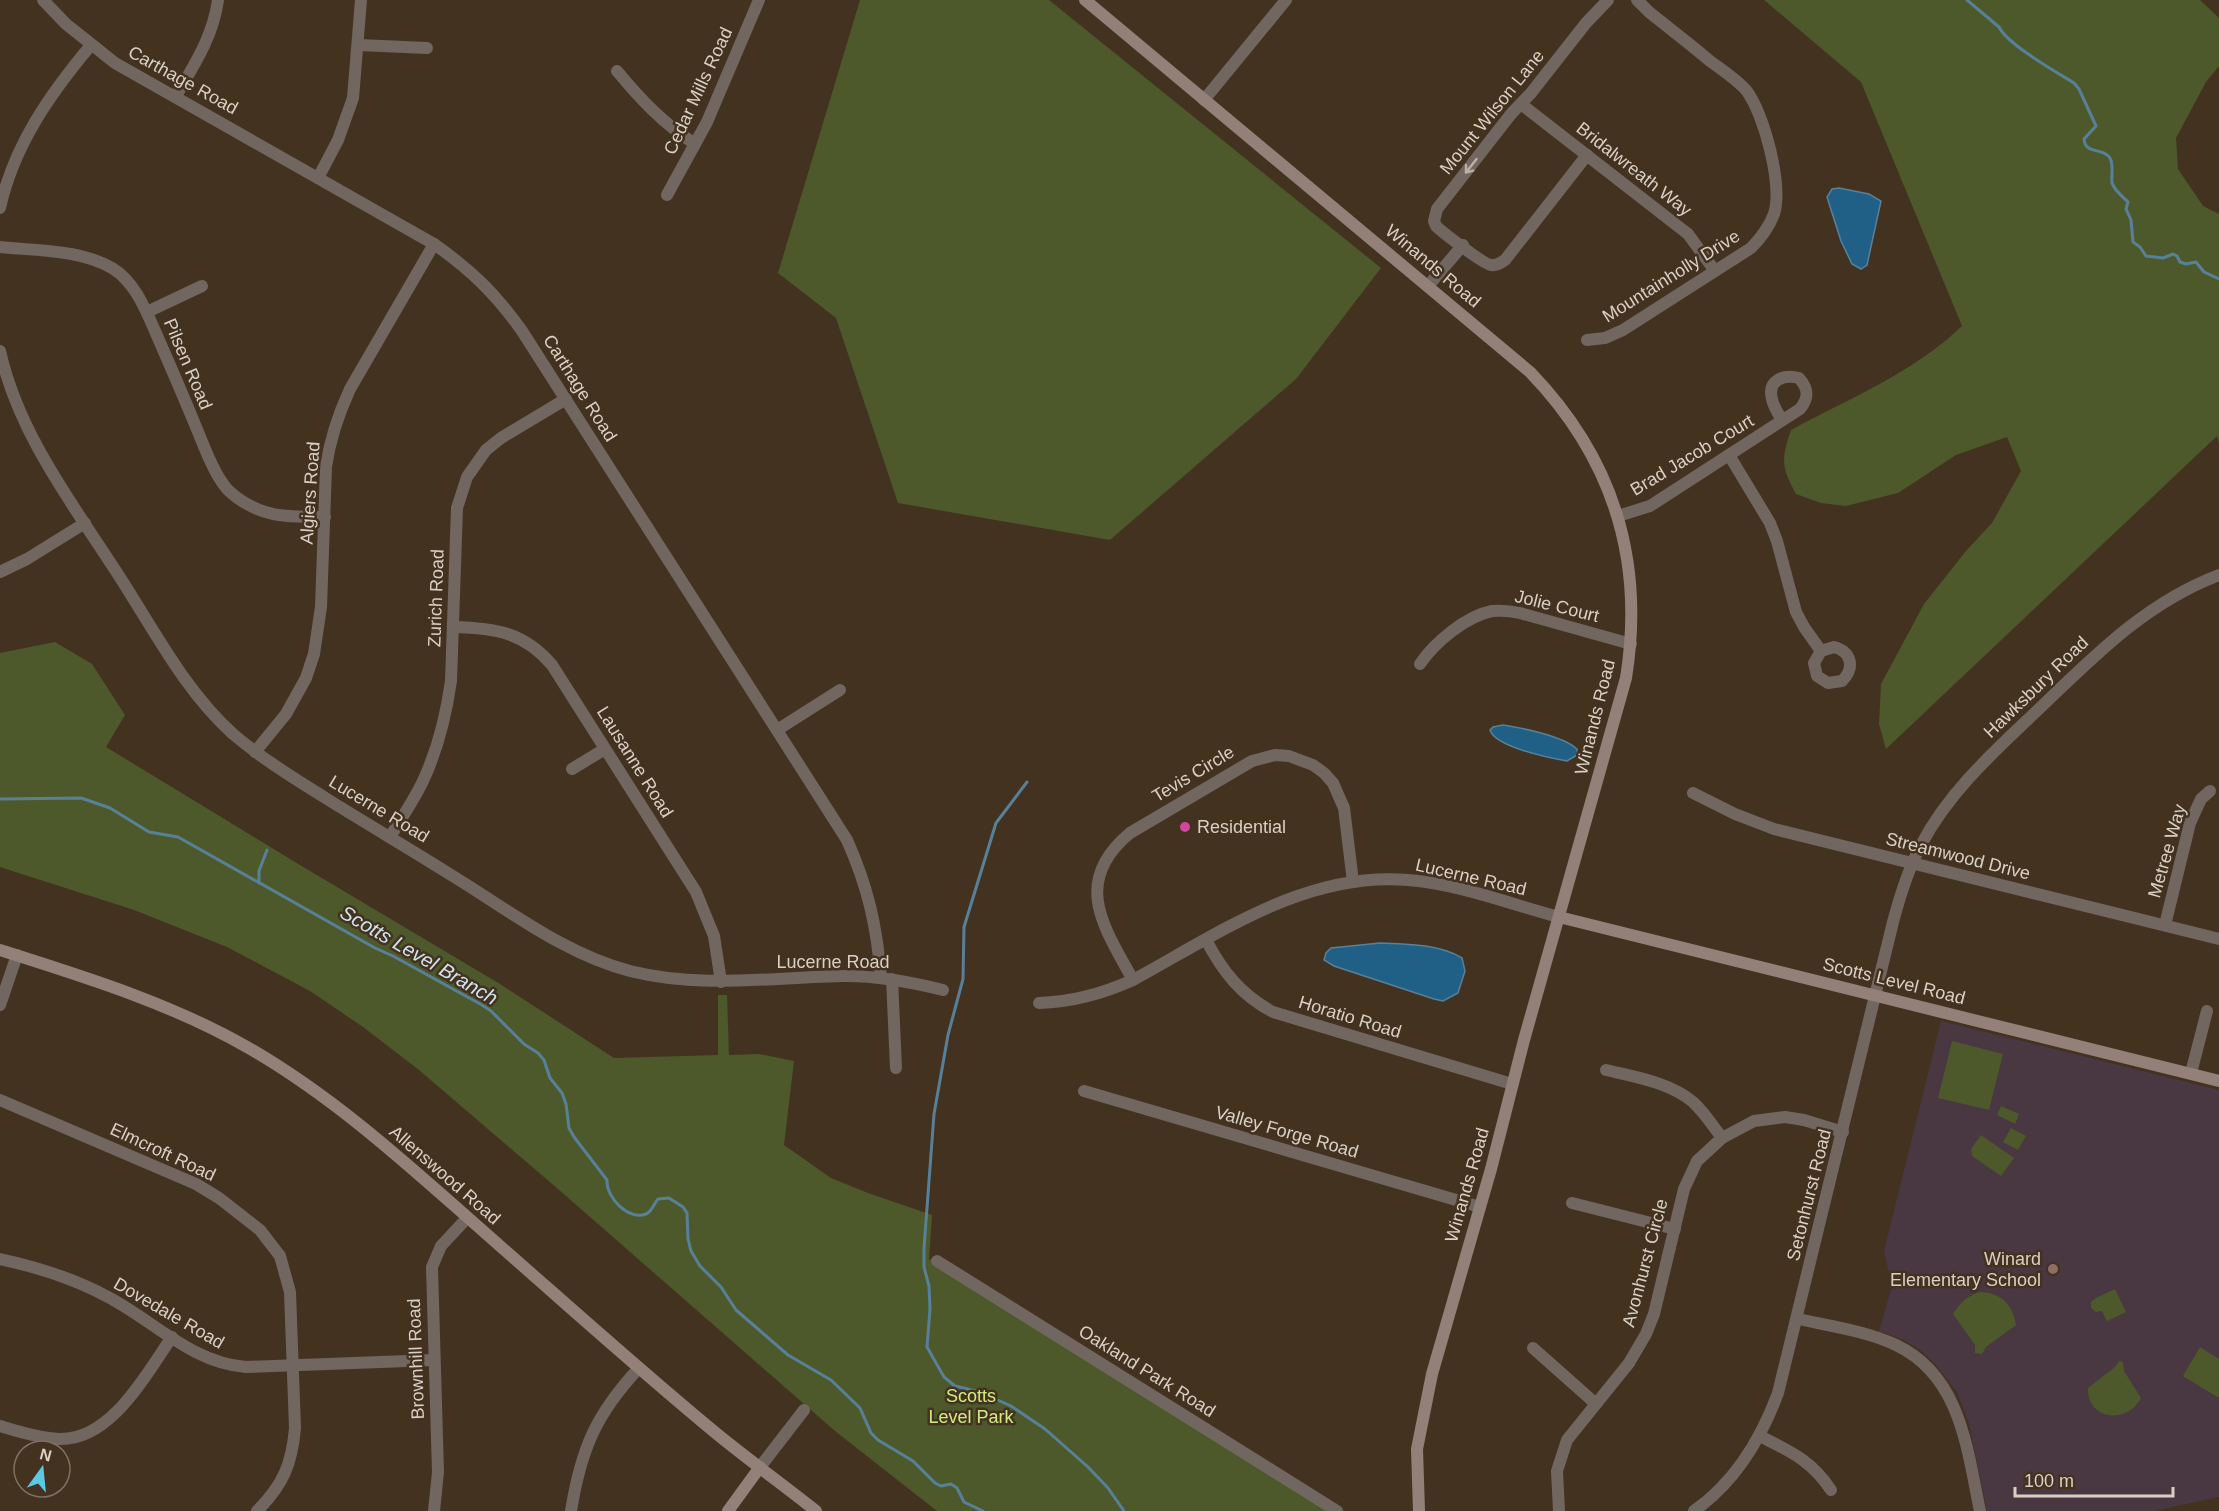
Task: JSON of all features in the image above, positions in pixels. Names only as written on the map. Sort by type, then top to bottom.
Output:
[{"type":"street","name":"Carthage Road","points":[[43,0],[91,45],[115,63],[434,244],[491,290],[522,331],[831,813],[858,865],[874,919],[886,978],[896,1068]]},
{"type":"street","points":[[176,96],[205,46],[218,0]]},
{"type":"street","points":[[318,178],[338,140],[353,98],[361,0]]},
{"type":"street","name":"Cedar Mills Road","points":[[667,195],[707,122],[759,0]]},
{"type":"street","name":"Winands Road","points":[[1085,0],[1530,372],[1563,408],[1591,452],[1604,477],[1623,532],[1632,587],[1633,617],[1622,695],[1512,1084],[1423,1412],[1417,1449],[1419,1511]]},
{"type":"street","points":[[1204,100],[1286,0]]},
{"type":"street","name":"Mount Wilson Lane","points":[[1463,245],[1439,229],[1434,221],[1437,209],[1586,23],[1608,0]]},
{"type":"street","name":"Mountainholly Drive","points":[[1587,340],[1605,338],[1623,330],[1751,248],[1760,240],[1774,213],[1777,192],[1759,111],[1744,88],[1648,12],[1637,0]]},
{"type":"street","points":[[0,208],[11,172],[33,123],[68,72],[91,45]]},
{"type":"street","points":[[358,45],[427,48]]},
{"type":"street","points":[[617,71],[658,117],[695,144]]},
{"type":"street","name":"Bridalwreath Way","points":[[1521,104],[1688,234],[1715,271]]},
{"type":"street","points":[[1428,286],[1463,245],[1488,265],[1494,266],[1505,260],[1587,155]]},
{"type":"street","name":"Algiers Road","points":[[255,752],[286,714],[306,678],[314,654],[321,607],[326,467],[331,438],[339,412],[434,244]]},
{"type":"street","name":"Pilsen Road","points":[[0,247],[69,254],[104,263],[125,278],[147,312],[211,461],[227,488],[248,505],[260,510],[292,517],[325,517]]},
{"type":"street","points":[[147,312],[202,286]]},
{"type":"street","name":"Lucerne Road","points":[[0,351],[12,394],[37,448],[179,670],[216,717],[255,752],[286,774],[546,933],[593,958],[628,970],[652,976],[721,982],[847,976],[886,978],[943,990]]},
{"type":"street","name":"Zurich Road","points":[[390,837],[423,782],[434,755],[447,706],[451,681],[457,508],[466,477],[486,450],[501,438],[566,399]]},
{"type":"street","name":"Brad Jacob Court","points":[[1618,516],[1650,506],[1782,420]]},
{"type":"street","points":[[1729,455],[1770,523],[1796,612],[1821,651]]},
{"type":"street","points":[[0,572],[27,559],[85,523]]},
{"type":"street","name":"Hawksbury Road","points":[[1912,863],[1931,828],[1962,784],[2115,637],[2169,598],[2219,575]]},
{"type":"street","name":"Jolie Court","points":[[1420,664],[1428,652],[1446,636],[1480,615],[1491,611],[1505,610],[1520,613],[1631,644]]},
{"type":"street","name":"Lausanne Road","points":[[453,627],[486,628],[522,639],[541,652],[552,665],[696,892],[714,936],[721,982]]},
{"type":"street","points":[[777,730],[840,690]]},
{"type":"street","points":[[572,769],[605,749]]},
{"type":"street","name":"Tevis Circle","points":[[1133,980],[1103,926],[1098,912],[1097,891],[1111,854],[1118,843],[1130,833],[1252,761],[1275,755],[1302,759],[1324,773],[1333,783],[1344,808],[1353,882]]},
{"type":"street","name":"Metree Way","points":[[2165,925],[2190,823],[2201,800],[2210,791]]},
{"type":"street","name":"Streamwood Drive","points":[[1693,793],[1735,814],[1774,829],[2219,939]]},
{"type":"street","name":"Setonhurst Road","points":[[1694,1511],[1739,1467],[1760,1436],[1778,1393],[1900,898],[1912,863]]},
{"type":"street","name":"Lucerne Road","points":[[1040,1003],[1083,999],[1133,980],[1276,903],[1326,886],[1383,879],[1426,882],[1559,917]]},
{"type":"street","name":"Scotts Level Road","points":[[1559,917],[2219,1081]]},
{"type":"street","name":"Horatio Road","points":[[1206,940],[1229,978],[1257,1003],[1274,1012],[1512,1084]]},
{"type":"street","name":"Allenswood Road","points":[[0,950],[167,1007],[249,1048],[322,1095],[639,1368],[816,1511]]},
{"type":"street","points":[[0,1005],[17,955]]},
{"type":"street","points":[[2191,1073],[2207,1011]]},
{"type":"street","points":[[1606,1070],[1648,1081],[1678,1093],[1693,1102],[1722,1138]]},
{"type":"street","name":"Valley Forge Road","points":[[1084,1092],[1480,1208]]},
{"type":"street","name":"Elmcroft Road","points":[[0,1100],[196,1184],[219,1198],[260,1230],[280,1256],[290,1292],[295,1428],[289,1466],[282,1481],[257,1511]]},
{"type":"street","name":"Avonhurst Circle","points":[[1559,1511],[1557,1471],[1567,1440],[1629,1363],[1646,1334],[1654,1314],[1690,1174],[1702,1155],[1722,1138],[1754,1121],[1770,1117],[1804,1120],[1843,1132]]},
{"type":"street","points":[[1572,1203],[1675,1229]]},
{"type":"street","name":"Brownhill Road","points":[[434,1511],[438,1472],[432,1267],[441,1246],[467,1218]]},
{"type":"street","name":"Dovedale Road","points":[[0,1259],[44,1270],[76,1282],[108,1297],[195,1353],[229,1366],[434,1360]]},
{"type":"street","name":"Oakland Park Road","points":[[938,1261],[1337,1511]]},
{"type":"street","points":[[1798,1319],[1877,1338],[1896,1345],[1913,1355],[1933,1372],[1949,1392],[1957,1411],[1963,1429],[1980,1511]]},
{"type":"street","points":[[0,1426],[30,1435],[60,1439],[88,1433],[113,1416],[172,1337]]},
{"type":"street","points":[[1533,1348],[1596,1404]]},
{"type":"street","points":[[571,1511],[576,1481],[593,1431],[616,1392],[639,1368]]},
{"type":"street","points":[[728,1511],[804,1410]]},
{"type":"street","points":[[1760,1436],[1808,1462],[1820,1472],[1831,1490]]},
{"type":"shaded area","name":"Winard Elementary School","points":[[1941,1021],[2219,1090],[2219,1497],[2154,1511],[1987,1511],[1969,1424],[1957,1392],[1935,1364],[1920,1350],[1904,1340],[1879,1331],[1892,1286],[1884,1251]]},
{"type":"green space","points":[[860,0],[1049,0],[1381,268],[1296,379],[1110,540],[898,503],[836,318],[778,273]]},
{"type":"green space","points":[[1764,0],[2200,0],[2219,18],[2219,66],[2206,82],[2176,138],[2178,169],[2203,206],[2219,214],[2219,443],[2217,436],[1886,749],[1879,724],[1881,684],[1924,604],[1966,551],[1992,523],[2021,471],[2007,437],[1956,455],[1898,493],[1846,506],[1821,503],[1796,494],[1787,477],[1784,463],[1785,448],[1791,430],[1902,371],[1943,343],[1962,326],[1861,82]]},
{"type":"green space","name":"Scotts Level Park","points":[[55,642],[92,664],[125,715],[106,747],[500,984],[614,1058],[718,1055],[718,995],[727,995],[729,1055],[759,1054],[794,1061],[784,1145],[831,1178],[932,1215],[929,1259],[1333,1511],[937,1511],[835,1431],[419,1070],[363,1027],[310,991],[227,947],[134,910],[0,867],[0,653]]},
{"type":"green space","points":[[1952,1041],[2003,1054],[1989,1110],[1938,1098]]},
{"type":"green space","points":[[2001,1106],[2019,1114],[2015,1124],[1997,1115]]},
{"type":"green space","points":[[2011,1128],[2026,1136],[2018,1150],[2003,1142]]},
{"type":"green space","points":[[1981,1135],[2014,1158],[2001,1176],[1972,1156],[1971,1149]]},
{"type":"green space","points":[[2115,1289],[2126,1312],[2107,1321],[2102,1311],[2096,1312],[2091,1308],[2091,1302]]},
{"type":"green space","points":[[1980,1292],[2000,1297],[2005,1301],[2012,1311],[2016,1325],[1986,1347],[1982,1354],[1975,1353],[1975,1345],[1953,1314],[1971,1295]]},
{"type":"green space","points":[[2200,1347],[2219,1359],[2219,1398],[2183,1376]]},
{"type":"green space","points":[[2119,1361],[2123,1362],[2124,1371],[2141,1398],[2135,1407],[2127,1412],[2109,1415],[2094,1407],[2089,1399],[2088,1388],[2115,1367]]},
{"type":"water","points":[[1839,188],[1869,194],[1881,201],[1867,265],[1861,269],[1852,264],[1841,241],[1827,197],[1832,189]]},
{"type":"water","points":[[1503,725],[1542,733],[1562,740],[1577,749],[1577,755],[1567,761],[1536,754],[1502,742],[1490,730]]},
{"type":"water","points":[[1380,943],[1433,947],[1462,958],[1465,971],[1458,993],[1443,1001],[1434,999],[1334,966],[1324,960],[1331,948]]},
{"type":"waterway","points":[[1967,0],[2022,49],[2074,83],[2079,89],[2096,126],[2084,139],[2085,144],[2110,158],[2113,186],[2128,202],[2126,209],[2131,220],[2133,242],[2146,256],[2163,258],[2173,254],[2180,262],[2186,264],[2196,262],[2204,272],[2219,279]]},
{"type":"waterway","points":[[1027,782],[996,823],[964,927],[963,979],[948,1035],[934,1114],[924,1248],[924,1267],[929,1286],[930,1309],[927,1347],[944,1377],[955,1386],[980,1392],[1011,1406],[1045,1429],[1088,1467],[1108,1488],[1124,1511]]},
{"type":"waterway","name":"Scotts Level Branch","points":[[0,799],[81,798],[110,808],[149,832],[178,837],[491,1011],[524,1044],[544,1060],[550,1078],[562,1093],[569,1128],[607,1180],[614,1201],[626,1211],[639,1215],[648,1213],[658,1199],[669,1198],[683,1207],[687,1213],[691,1251],[700,1266],[721,1287],[736,1310],[788,1355],[831,1380],[860,1408],[871,1433],[878,1440],[913,1461],[935,1483],[941,1486],[951,1484],[957,1488],[964,1502],[983,1511]]},
{"type":"waterway","points":[[259,883],[259,871],[267,850]]},
{"type":"place","name":"Residential","points":[[1185,827]]},
{"type":"place","name":"Winard Elementary School","points":[[2053,1269]]}]
